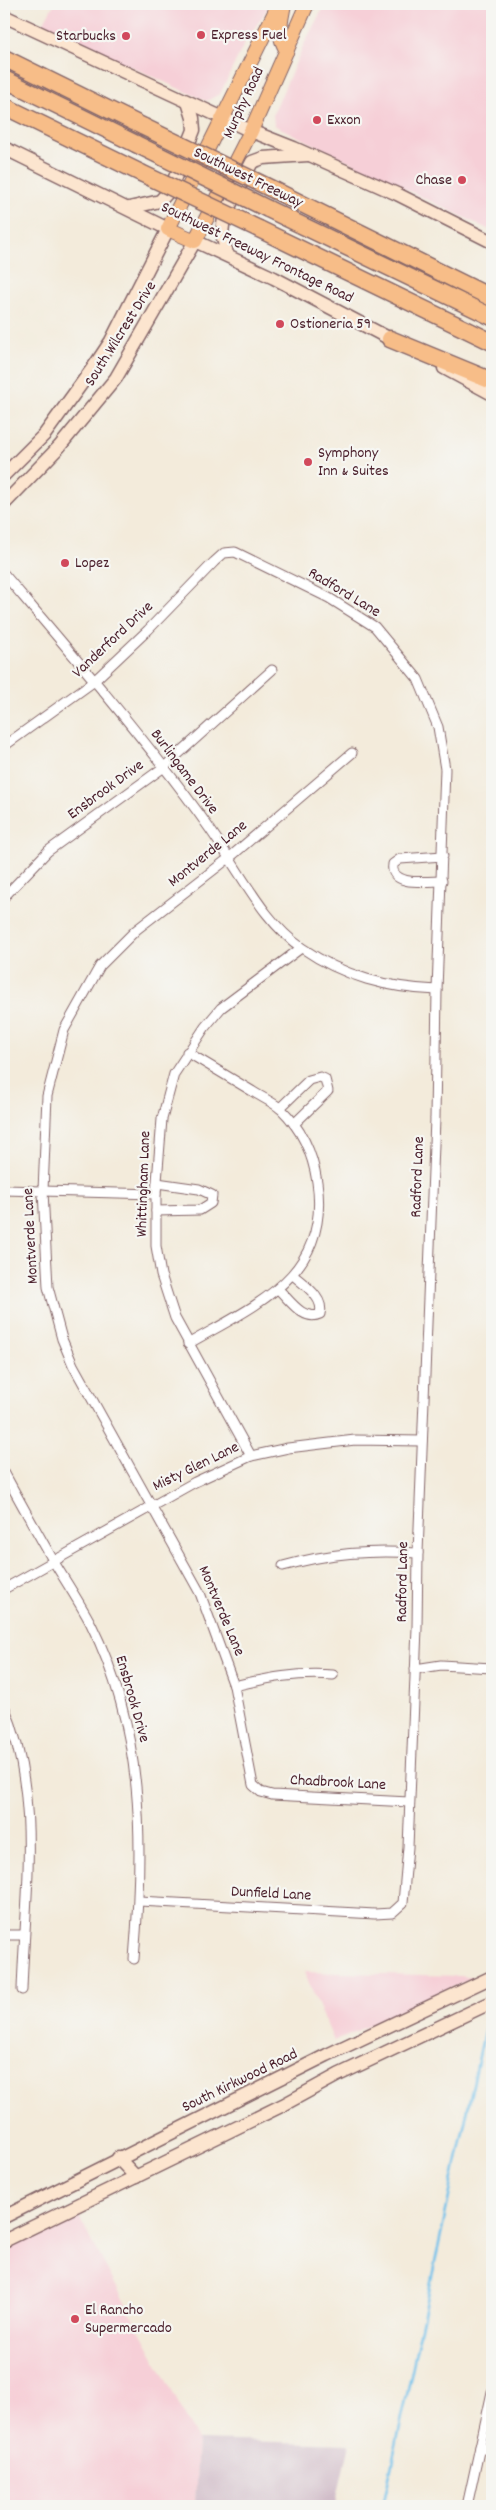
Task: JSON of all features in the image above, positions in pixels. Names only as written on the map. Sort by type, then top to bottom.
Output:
[{"type":"highway","name":"Southwest Freeway","points":[[4,58],[492,298]]},
{"type":"highway","points":[[4,79],[492,317]]},
{"type":"highway","points":[[4,106],[492,342]]},
{"type":"highway","points":[[390,339],[492,381]]},
{"type":"main road","name":"Murphy Road","points":[[168,229],[279,4]]},
{"type":"main road","points":[[284,4],[280,26],[280,41],[287,50]]},
{"type":"main road","name":"Murphy Road","points":[[195,241],[251,131],[307,4]]},
{"type":"main road","points":[[4,16],[251,131],[397,194],[492,242]]},
{"type":"main road","points":[[129,208],[160,200],[170,190],[194,130],[193,118],[188,102]]},
{"type":"main road","name":"Southwest Freeway Frontage Road","points":[[4,148],[129,208],[168,229],[227,254],[492,394]]},
{"type":"main road","points":[[227,254],[222,234],[224,217],[252,162],[263,158],[308,154]]},
{"type":"main road","name":"South Wilcrest Drive","points":[[4,475],[45,434],[96,365],[111,341],[168,229]]},
{"type":"main road","name":"South Wilcrest Drive","points":[[4,504],[59,448],[116,378],[195,241]]},
{"type":"main road","points":[[45,434],[59,448]]},
{"type":"main road","name":"South Kirkwood Road","points":[[4,2217],[118,2158],[217,2111],[327,2055],[492,1977]]},
{"type":"main road","points":[[4,2241],[338,2075],[492,2002]]},
{"type":"main road","points":[[412,2015],[419,2037]]},
{"type":"main road","points":[[327,2055],[338,2075]]},
{"type":"main road","points":[[217,2111],[228,2131]]},
{"type":"main road","points":[[118,2158],[136,2177]]},
{"type":"main road","points":[[25,2206],[34,2226]]},
{"type":"street","name":"Vanderford Drive","points":[[4,746],[93,682],[148,630],[214,562],[224,554],[235,552]]},
{"type":"street","name":"Radford Lane","points":[[235,552],[329,598],[376,627],[418,679],[438,727],[445,770],[437,990],[436,1119],[422,1441],[415,1669],[405,1896],[400,1907]]},
{"type":"street","name":"Burlingame Drive","points":[[4,574],[164,767],[262,908],[278,926],[301,948],[338,969],[360,978],[403,988],[437,990]]},
{"type":"street","name":"Ensbrook Drive","points":[[4,897],[48,851],[164,767],[272,670]]},
{"type":"street","name":"Montverde Lane","points":[[265,1793],[253,1785],[249,1774],[234,1686],[200,1593],[73,1366],[62,1339],[48,1287],[43,1191],[47,1096],[64,1030],[100,966],[136,930],[229,858],[352,753]]},
{"type":"street","points":[[442,881],[404,880],[394,875],[392,869],[393,864],[400,859],[443,856]]},
{"type":"street","name":"Whittingham Lane","points":[[251,1456],[188,1344],[175,1318],[160,1275],[156,1246],[156,1183],[162,1119],[174,1074],[187,1052],[221,1008],[301,948]]},
{"type":"street","points":[[187,1052],[280,1108],[294,1124],[306,1143],[315,1164],[319,1191],[318,1219],[313,1240],[304,1259],[293,1275],[261,1301],[188,1344]]},
{"type":"street","points":[[280,1108],[309,1080],[320,1076],[325,1079],[328,1091],[324,1098],[294,1124]]},
{"type":"street","points":[[156,1183],[199,1189],[212,1196],[211,1203],[200,1210],[156,1211]]},
{"type":"street","points":[[4,1190],[156,1194]]},
{"type":"street","points":[[278,1289],[307,1316],[314,1317],[320,1314],[322,1308],[320,1300],[293,1275]]},
{"type":"street","name":"Misty Glen Lane","points":[[4,1589],[152,1505],[195,1482],[251,1456],[288,1448],[355,1440],[422,1441]]},
{"type":"street","name":"Ensbrook Drive","points":[[4,1472],[90,1623],[106,1658],[127,1722],[136,1784],[139,1902],[134,1959]]},
{"type":"street","points":[[283,1566],[352,1552],[378,1550],[418,1554]]},
{"type":"street","points":[[415,1669],[441,1665],[492,1668]]},
{"type":"street","points":[[234,1686],[277,1676],[308,1673],[333,1675]]},
{"type":"street","points":[[4,1706],[8,1727],[25,1779],[27,1800],[27,1874],[22,1990]]},
{"type":"street","name":"Chadbrook Lane","points":[[265,1793],[409,1802]]},
{"type":"street","name":"Dunfield Lane","points":[[139,1902],[375,1914],[392,1912],[400,1907]]},
{"type":"street","points":[[4,1935],[24,1935]]},
{"type":"street","points":[[467,2506],[492,2392]]},
{"type":"street","points":[[480,2447],[492,2450]]},
{"type":"shaded area","points":[[54,4],[271,4],[245,42],[220,94],[206,101],[42,26]]},
{"type":"shaded area","points":[[325,4],[492,4],[492,231],[274,125],[273,114],[304,44]]},
{"type":"shaded area","points":[[304,1972],[461,1976],[474,1978],[334,2041]]},
{"type":"shaded area","points":[[75,2209],[198,2440],[195,2506],[8,2506],[4,2496],[4,2250]]},
{"type":"shaded area","points":[[198,2440],[349,2444],[335,2506],[195,2506]]},
{"type":"waterway","points":[[383,2506],[487,2019]]},
{"type":"place","name":"Express Fuel","points":[[201,35]]},
{"type":"place","name":"Starbucks","points":[[126,36]]},
{"type":"place","name":"Exxon","points":[[317,120]]},
{"type":"place","name":"Chase","points":[[462,180]]},
{"type":"place","name":"Ostioneria 59","points":[[280,324]]},
{"type":"place","name":"Symphony Inn & Suites","points":[[308,462]]},
{"type":"place","name":"Lopez","points":[[65,563]]},
{"type":"place","name":"El Rancho Supermercado","points":[[75,2319]]}]
